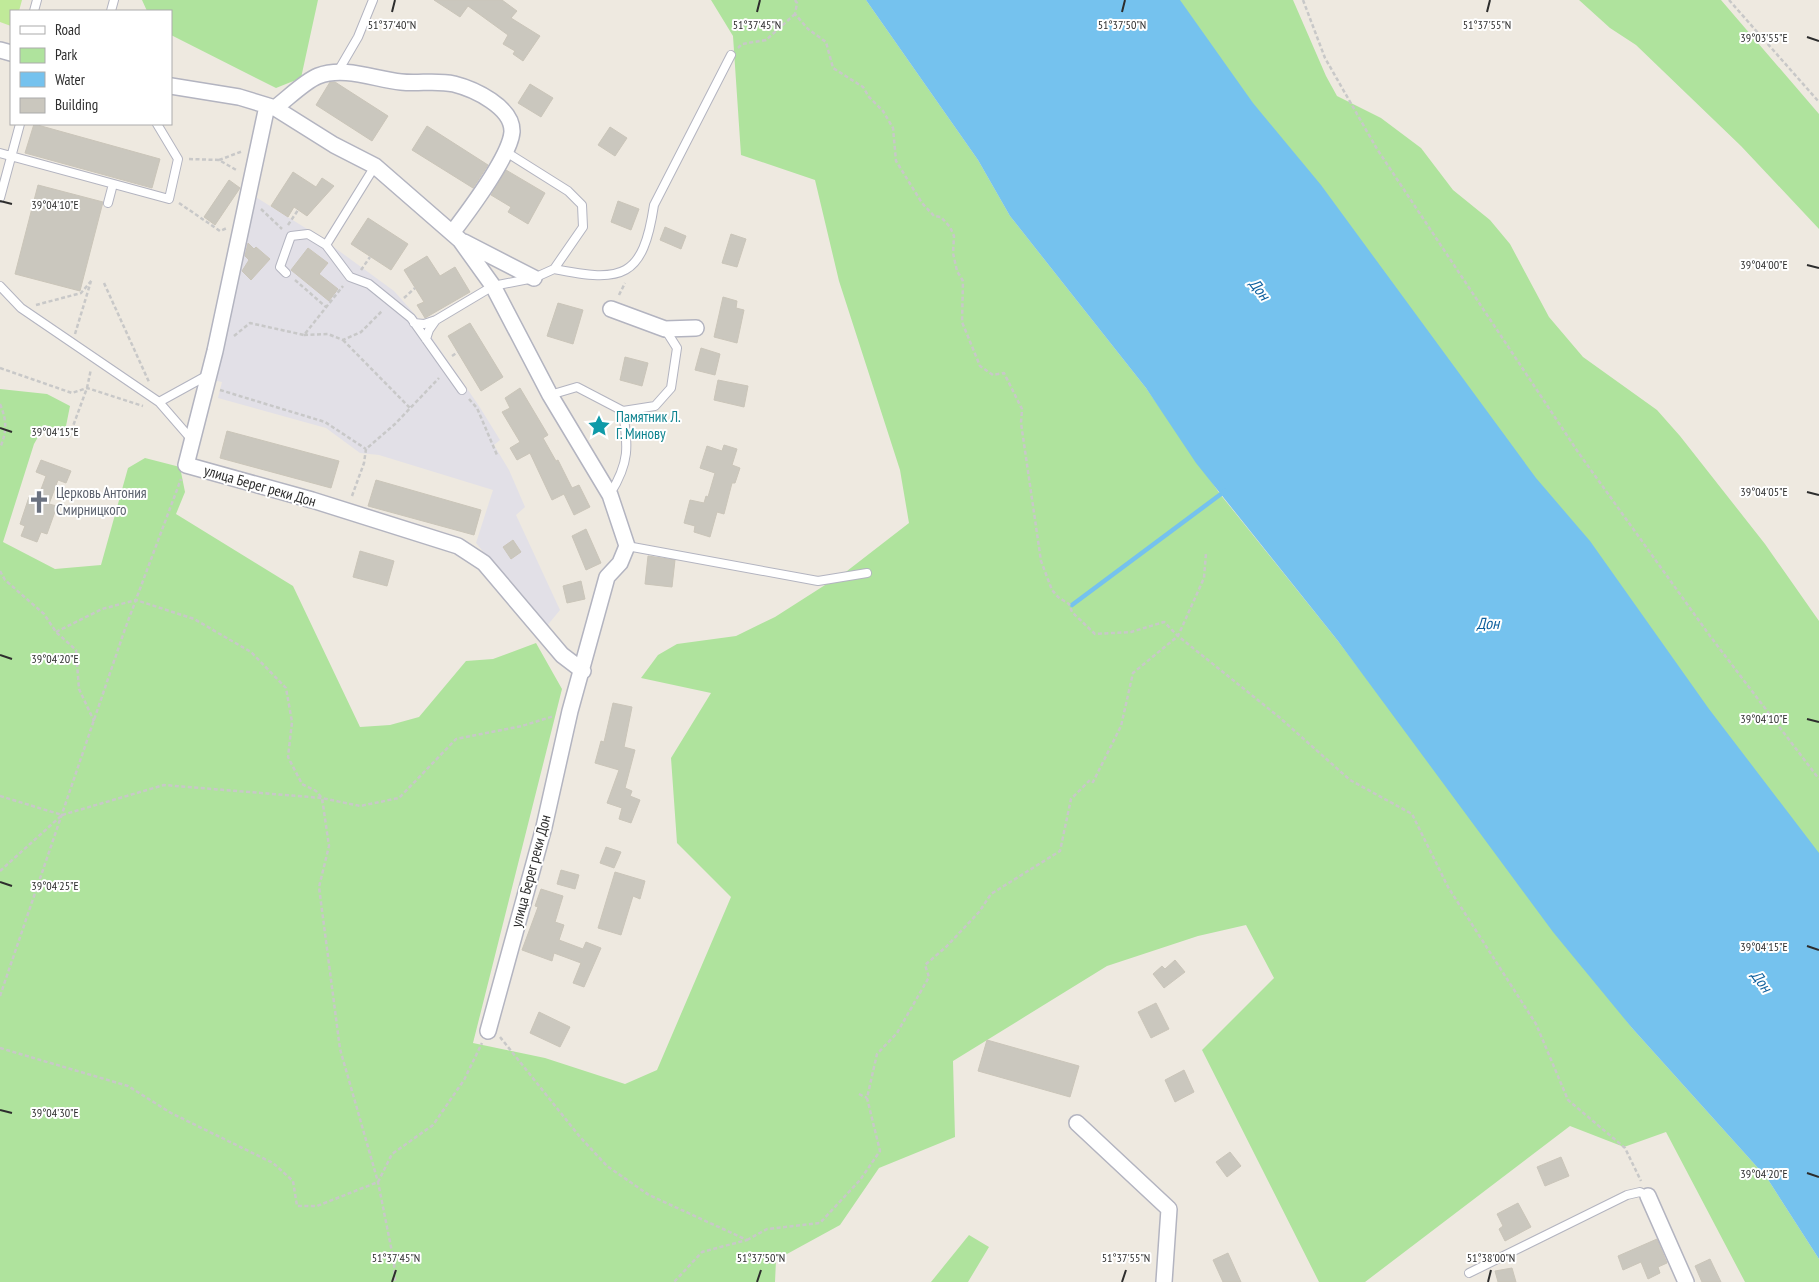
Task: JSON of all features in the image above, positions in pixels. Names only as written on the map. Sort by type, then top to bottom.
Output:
[{"type":"street","points":[[271,107],[317,76],[337,73],[402,82],[453,84],[484,95],[504,111],[512,131],[506,152],[456,236]]},
{"type":"street","points":[[172,86],[239,97],[271,107],[334,145],[375,166],[456,236],[534,278]]},
{"type":"street","name":"улица Берег реки Дон","points":[[271,107],[260,145],[215,351],[186,465],[346,511],[458,546],[484,563],[562,655],[583,671]]},
{"type":"street","points":[[456,236],[493,286],[550,395],[610,495],[627,546]]},
{"type":"street","points":[[612,309],[665,329],[696,328]]},
{"type":"street","name":"улица Берег реки Дон","points":[[488,1031],[544,826],[570,710],[583,671],[607,577],[620,563],[627,546]]},
{"type":"street","points":[[1077,1123],[1169,1209],[1164,1282]]},
{"type":"street","points":[[1648,1196],[1686,1282]]},
{"type":"lane","points":[[337,73],[358,37],[373,0]]},
{"type":"lane","points":[[554,269],[586,275],[617,274],[634,266],[650,232],[654,205],[731,55]]},
{"type":"lane","points":[[0,198],[20,125]]},
{"type":"lane","points":[[0,154],[169,199],[178,159],[158,125]]},
{"type":"lane","points":[[414,323],[424,324],[436,320],[493,286],[534,278],[554,269],[582,227],[582,205],[568,191],[506,152]]},
{"type":"lane","points":[[326,246],[375,166]]},
{"type":"lane","points":[[108,203],[113,184]]},
{"type":"lane","points":[[286,273],[280,267],[291,236],[308,234],[326,246],[350,277],[369,284],[414,323],[462,390]]},
{"type":"lane","points":[[0,286],[21,308],[159,402],[193,442]]},
{"type":"lane","points":[[426,339],[429,330],[436,320]]},
{"type":"lane","points":[[550,395],[578,387],[623,411],[655,406],[671,388],[677,348],[665,329]]},
{"type":"lane","points":[[159,402],[207,380]]},
{"type":"lane","points":[[610,495],[621,476],[628,446],[623,411]]},
{"type":"lane","points":[[627,546],[818,581],[867,573]]},
{"type":"lane","points":[[1469,1273],[1627,1195],[1640,1192],[1648,1196]]},
{"type":"path","points":[[731,55],[742,44],[766,40],[795,14],[797,3],[795,0]]},
{"type":"path","points":[[1303,0],[1325,58],[1377,149],[1578,452],[1710,636],[1819,779]]},
{"type":"path","points":[[1729,0],[1819,102]]},
{"type":"path","points":[[795,14],[808,29],[826,42],[836,72],[863,87],[869,98],[890,122],[895,138],[896,161],[922,203],[934,216],[941,217],[950,227],[954,236],[953,253],[957,271],[963,281],[962,322],[980,366],[993,375],[1004,373],[1022,409],[1021,423],[1040,561],[1052,590],[1058,597],[1069,604],[1072,612],[1095,634],[1131,632],[1164,622],[1178,636],[1279,717],[1350,780],[1412,814],[1448,887],[1536,1024],[1568,1100],[1626,1148],[1648,1196]]},
{"type":"path","points":[[178,159],[219,160],[260,145]]},
{"type":"path","points":[[219,160],[243,174],[251,185],[262,209]]},
{"type":"path","points":[[284,231],[298,210]]},
{"type":"path","points":[[612,309],[634,266]]},
{"type":"path","points":[[286,273],[326,307]]},
{"type":"path","points":[[304,335],[350,277]]},
{"type":"path","points":[[21,308],[80,293],[92,280],[72,344]]},
{"type":"path","points":[[0,368],[72,393],[87,388],[149,408],[159,402],[104,283]]},
{"type":"path","points":[[343,340],[361,332],[393,303],[415,288]]},
{"type":"path","points":[[215,351],[250,323],[304,335],[328,334],[343,340],[411,408]]},
{"type":"path","points":[[69,437],[87,388],[94,358]]},
{"type":"path","points":[[346,511],[364,463],[366,449],[411,408],[446,369]]},
{"type":"path","points":[[207,380],[325,422],[366,449]]},
{"type":"path","points":[[462,390],[476,408],[497,455]]},
{"type":"path","points":[[0,404],[6,418],[6,432],[0,448]]},
{"type":"path","points":[[0,996],[136,600],[186,465]]},
{"type":"path","points":[[674,1282],[702,1252],[747,1240],[767,1229],[820,1223],[860,1180],[880,1151],[867,1098],[877,1054],[897,1033],[929,977],[924,964],[946,947],[979,912],[991,894],[1060,851],[1071,799],[1090,780],[1093,782],[1121,726],[1134,673],[1178,636],[1204,578],[1206,553]]},
{"type":"path","points":[[0,571],[5,580],[44,614],[56,632],[76,650],[79,689],[94,721]]},
{"type":"path","points":[[56,632],[102,609],[136,600],[194,618],[251,652],[286,688],[292,722],[288,757],[302,784],[316,791],[322,798],[329,846],[319,887],[340,1049],[378,1182],[394,1262],[395,1282]]},
{"type":"path","points":[[0,871],[62,815],[164,785],[322,798],[360,806],[398,798],[456,739],[522,726],[570,710]]},
{"type":"path","points":[[0,796],[62,815]]},
{"type":"path","points":[[0,1048],[128,1086],[171,1113],[273,1163],[293,1181],[297,1206],[317,1206],[378,1182],[392,1154],[433,1125],[464,1080],[488,1031],[503,1038],[580,1137],[608,1166],[649,1195],[747,1240]]},
{"type":"path","points":[[859,1094],[867,1098]]},
{"type":"shaded area","points":[[254,196],[320,237],[394,291],[419,319],[479,406],[500,440],[494,445],[509,470],[525,507],[516,515],[560,610],[546,627],[476,543],[493,490],[379,455],[360,453],[326,428],[218,398],[222,382],[213,380]]},
{"type":"green space","points":[[0,0],[22,0],[19,10],[10,10],[10,26],[0,22]]},
{"type":"green space","points":[[142,0],[318,0],[301,78],[276,88],[172,36],[172,10],[147,10]]},
{"type":"green space","points":[[711,0],[866,0],[978,160],[1010,216],[1146,388],[1220,494],[1338,641],[1632,1028],[1767,1178],[1819,1259],[1819,1282],[1745,1282],[1666,1132],[1624,1147],[1570,1126],[1365,1282],[1319,1282],[1202,1050],[1274,978],[1246,925],[1198,936],[1107,966],[953,1061],[955,1137],[879,1168],[840,1225],[776,1260],[775,1282],[0,1282],[0,389],[47,394],[70,406],[65,431],[45,425],[34,444],[3,542],[55,569],[101,565],[128,468],[145,458],[180,467],[185,492],[176,514],[293,586],[360,727],[390,725],[419,717],[466,661],[493,659],[536,643],[562,689],[473,1043],[545,1058],[625,1084],[657,1070],[731,897],[677,843],[671,758],[711,693],[641,678],[658,655],[677,644],[736,636],[775,617],[847,571],[909,523],[900,470],[839,281],[815,180],[741,155],[733,36]]},
{"type":"green space","points":[[1177,0],[1293,0],[1326,76],[1337,96],[1381,118],[1421,148],[1453,190],[1490,220],[1510,244],[1549,317],[1583,357],[1657,410],[1680,436],[1765,544],[1819,621],[1819,863],[1442,363]]},
{"type":"green space","points":[[1579,0],[1721,0],[1819,114],[1819,229],[1741,146],[1636,45],[1610,28]]},
{"type":"green space","points":[[969,1235],[989,1247],[968,1282],[931,1282]]},
{"type":"water","name":"Дон","points":[[866,0],[1180,0],[1253,103],[1321,185],[1536,478],[1590,541],[1709,709],[1819,853],[1819,1259],[1767,1178],[1632,1028],[1553,932],[1338,641],[1196,463],[1146,388],[1010,216],[978,160]]},
{"type":"building","points":[[434,0],[502,0],[517,11],[511,18],[540,36],[523,61],[513,54],[515,51],[503,44],[508,35],[468,6],[460,17]]},
{"type":"building","points":[[330,82],[335,82],[388,116],[372,141],[316,105]]},
{"type":"building","points":[[530,84],[553,98],[541,117],[518,103]]},
{"type":"building","points":[[34,125],[38,125],[160,159],[152,188],[25,153]]},
{"type":"building","points":[[427,126],[488,165],[473,188],[412,150]]},
{"type":"building","points":[[610,127],[627,138],[615,156],[598,145]]},
{"type":"building","points":[[506,170],[545,193],[528,224],[508,212],[511,207],[491,195]]},
{"type":"building","points":[[293,172],[316,187],[322,178],[334,186],[307,216],[294,207],[288,217],[271,206]]},
{"type":"building","points":[[229,180],[240,188],[215,225],[204,217]]},
{"type":"building","points":[[38,185],[103,202],[80,291],[15,274]]},
{"type":"building","points":[[618,201],[639,209],[631,230],[611,222]]},
{"type":"building","points":[[368,218],[408,244],[391,270],[351,244]]},
{"type":"building","points":[[665,227],[686,236],[681,249],[660,240]]},
{"type":"building","points":[[731,234],[746,239],[737,267],[722,263]]},
{"type":"building","points":[[248,243],[270,259],[251,280],[242,271],[249,260],[245,256]]},
{"type":"building","points":[[308,248],[328,263],[319,274],[338,289],[329,301],[291,270]]},
{"type":"building","points":[[427,256],[440,276],[455,267],[470,292],[425,318],[417,305],[424,302],[404,270]]},
{"type":"building","points":[[723,297],[737,301],[736,308],[744,310],[737,343],[714,337]]},
{"type":"building","points":[[558,303],[583,310],[573,344],[547,336]]},
{"type":"building","points":[[470,323],[503,377],[481,391],[448,336]]},
{"type":"building","points":[[701,348],[720,354],[715,375],[695,370]]},
{"type":"building","points":[[625,357],[648,363],[642,386],[620,380]]},
{"type":"building","points":[[718,380],[748,386],[744,407],[714,400]]},
{"type":"building","points":[[520,388],[548,435],[543,438],[556,461],[558,460],[572,488],[579,485],[590,507],[574,515],[564,494],[552,500],[530,453],[517,460],[510,448],[520,442],[502,412],[510,408],[505,398]]},
{"type":"building","points":[[227,431],[339,461],[331,488],[220,458]]},
{"type":"building","points":[[724,445],[737,449],[732,465],[740,468],[735,483],[732,483],[724,514],[717,512],[710,537],[694,532],[695,526],[684,523],[690,500],[704,503],[706,496],[708,497],[715,473],[700,468],[707,446],[722,451]]},
{"type":"building","name":"Церковь Антония Смирницкого","points":[[41,460],[71,471],[66,483],[58,480],[49,504],[57,506],[47,534],[41,532],[37,542],[21,536],[25,526],[20,524],[29,497],[37,500],[46,476],[36,472]]},
{"type":"building","points":[[376,480],[481,510],[474,535],[368,506]]},
{"type":"building","points":[[586,529],[601,563],[586,570],[572,536]]},
{"type":"building","points":[[513,540],[521,552],[511,559],[503,547]]},
{"type":"building","points":[[360,551],[394,561],[387,586],[353,577]]},
{"type":"building","points":[[648,556],[675,560],[672,587],[645,584]]},
{"type":"building","points":[[581,581],[585,599],[567,603],[563,586]]},
{"type":"building","points":[[613,703],[632,707],[624,747],[635,750],[625,788],[632,791],[630,796],[640,800],[631,823],[619,819],[622,808],[607,803],[619,770],[595,763],[601,741],[604,742]]},
{"type":"building","points":[[606,847],[621,852],[614,868],[600,863]]},
{"type":"building","points":[[561,870],[579,875],[575,889],[557,884]]},
{"type":"building","points":[[615,872],[645,881],[640,899],[633,896],[621,935],[598,928]]},
{"type":"building","points":[[541,889],[563,896],[555,922],[564,925],[559,940],[583,949],[586,942],[601,948],[584,987],[573,983],[581,963],[554,953],[552,961],[522,950],[538,907],[535,906]]},
{"type":"building","points":[[1175,960],[1185,972],[1164,988],[1153,974],[1162,966],[1165,969]]},
{"type":"building","points":[[1156,1003],[1169,1029],[1151,1038],[1138,1012]]},
{"type":"building","points":[[539,1012],[570,1027],[560,1047],[530,1033]]},
{"type":"building","points":[[987,1040],[1079,1066],[1070,1097],[978,1071]]},
{"type":"building","points":[[1184,1070],[1194,1092],[1175,1102],[1165,1080]]},
{"type":"building","points":[[1230,1152],[1241,1166],[1227,1177],[1216,1162]]},
{"type":"building","points":[[1561,1157],[1569,1176],[1545,1186],[1537,1167]]},
{"type":"building","points":[[1518,1203],[1531,1227],[1505,1241],[1499,1229],[1503,1226],[1497,1214]]},
{"type":"building","points":[[1657,1239],[1667,1263],[1658,1267],[1660,1273],[1648,1279],[1641,1262],[1623,1270],[1618,1256]]},
{"type":"building","points":[[1228,1253],[1241,1282],[1223,1282],[1213,1260]]},
{"type":"building","points":[[1710,1259],[1721,1282],[1702,1282],[1695,1266]]},
{"type":"building","points":[[1512,1268],[1516,1282],[1498,1282],[1495,1271]]},
{"type":"waterway","points":[[1072,605],[1225,491]]},
{"type":"place","name":"Памятник Л. Г. Минову","points":[[599,426]]},
{"type":"place","name":"Церковь Антония Смирницкого","points":[[39,502]]}]
